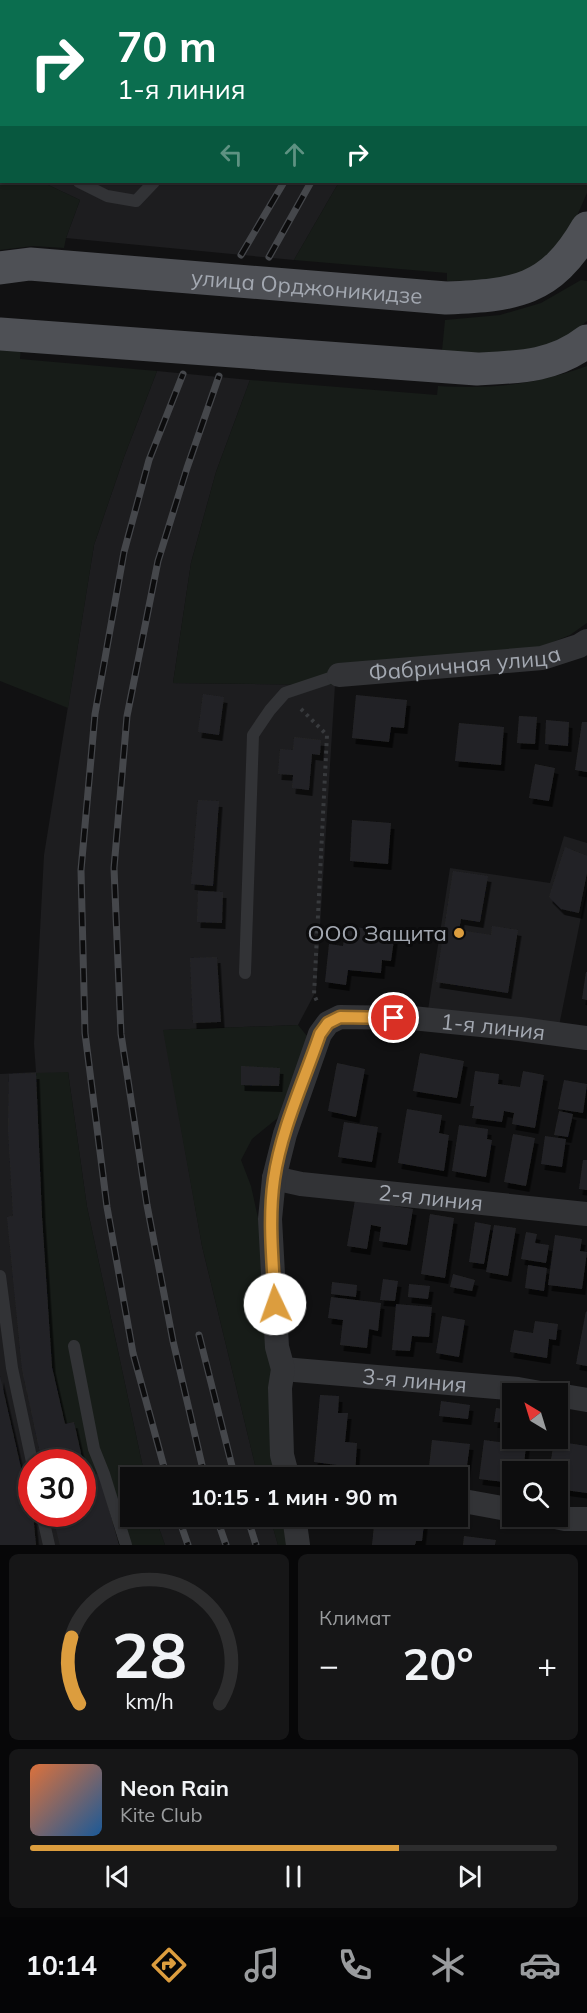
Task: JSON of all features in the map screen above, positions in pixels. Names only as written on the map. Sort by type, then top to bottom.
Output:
[{"type":"main road","name":"улица Орджоникидзе","points":[[0,268],[30,264],[446,297],[494,296],[526,288],[553,271],[575,248],[587,228]]},
{"type":"main road","points":[[0,334],[477,369],[546,363],[575,351],[587,341]]},
{"type":"street","name":"Фабричная улица","points":[[339,675],[542,658],[579,646],[587,640]]},
{"type":"street","name":"1-я линия","points":[[328,1023],[340,1017],[412,1018],[587,1038]]},
{"type":"street","points":[[285,1467],[282,1455],[280,1388],[283,1369],[277,1347],[270,1219],[274,1178],[285,1134],[320,1034],[328,1023]]},
{"type":"street","name":"2-я линия","points":[[274,1178],[301,1184],[587,1214]]},
{"type":"street","name":"3-я линия","points":[[283,1369],[502,1388]]},
{"type":"street","points":[[568,1397],[587,1400]]},
{"type":"street","points":[[468,1502],[502,1508]]},
{"type":"street","points":[[568,1519],[587,1519]]},
{"type":"street","points":[[296,1527],[298,1545]]},
{"type":"lane","points":[[81,183],[107,196],[136,201],[153,183]]},
{"type":"lane","points":[[245,973],[253,735],[285,693],[339,675]]},
{"type":"lane","points":[[0,1276],[12,1368],[29,1449]]},
{"type":"lane","points":[[74,1346],[94,1449],[126,1545]]},
{"type":"lane","points":[[45,1527],[49,1545]]},
{"type":"path","points":[[285,693],[327,735],[314,994],[328,1023]]},
{"type":"shaded area","points":[[0,183],[44,183],[80,200],[64,248],[33,246],[0,250]]},
{"type":"shaded area","points":[[44,183],[338,183],[294,260],[66,238],[80,200]]},
{"type":"shaded area","points":[[338,183],[587,183],[587,193],[566,241],[546,261],[520,274],[491,280],[447,281],[447,273],[294,260]]},
{"type":"shaded area","points":[[581,280],[587,281],[587,321],[565,339],[550,345],[520,351],[473,353],[442,351],[445,320],[500,315],[541,303]]},
{"type":"shaded area","points":[[21,347],[20,359],[157,371],[94,545],[68,708],[0,681],[0,349]]},
{"type":"shaded area","points":[[587,366],[587,623],[570,635],[541,647],[335,685],[173,683],[191,563],[216,472],[250,380],[437,395],[438,386],[478,387],[514,384],[549,378]]},
{"type":"shaded area","points":[[157,371],[250,380],[216,472],[191,563],[173,683],[335,685],[316,991],[298,1025],[164,1030],[202,1246],[256,1467],[143,1467],[87,1207],[68,1072],[65,1424],[74,1422],[80,1449],[18,1449],[18,1527],[96,1527],[96,1474],[99,1474],[119,1545],[0,1545],[0,1074],[36,1072],[34,1044],[44,855],[94,545]]},
{"type":"shaded area","points":[[564,836],[587,843],[587,887],[559,1026],[428,1010],[450,868],[550,883]]},
{"type":"shaded area","points":[[298,1025],[312,1042],[285,1112],[252,1139],[241,1160],[251,1186],[262,1236],[282,1467],[256,1467],[202,1246],[163,1030]]},
{"type":"shaded area","points":[[68,1072],[87,1207],[143,1467],[120,1467],[120,1527],[159,1527],[165,1545],[119,1545],[99,1474],[96,1474],[96,1449],[80,1449],[74,1422],[65,1424],[52,1367],[36,1073]]},
{"type":"shaded area","points":[[159,1527],[273,1527],[278,1545],[165,1545]]},
{"type":"shaded area","points":[[273,1527],[290,1527],[293,1545],[278,1545]]},
{"type":"building","points":[[203,694],[224,697],[219,735],[198,732]]},
{"type":"building","points":[[356,695],[407,700],[404,728],[391,727],[389,742],[352,738]]},
{"type":"building","points":[[519,716],[537,717],[535,744],[517,743]]},
{"type":"building","points":[[546,720],[569,722],[568,746],[545,744]]},
{"type":"building","points":[[582,722],[587,722],[587,772],[575,770]]},
{"type":"building","points":[[459,723],[504,727],[501,765],[455,761]]},
{"type":"building","points":[[294,737],[321,740],[320,755],[312,754],[309,790],[292,788],[293,775],[278,774],[280,749],[293,750]]},
{"type":"building","points":[[535,764],[555,768],[549,801],[529,798]]},
{"type":"building","points":[[198,800],[219,801],[213,886],[191,884]]},
{"type":"building","points":[[352,820],[391,823],[388,864],[350,861]]},
{"type":"building","points":[[565,847],[587,856],[587,873],[579,913],[561,909],[549,897]]},
{"type":"building","name":"ООО Защита","points":[[453,871],[488,876],[480,922],[461,919],[459,930],[491,935],[492,926],[518,930],[508,993],[436,982]]},
{"type":"building","points":[[198,891],[223,892],[222,923],[197,922]]},
{"type":"building","points":[[346,926],[395,932],[391,961],[382,960],[381,973],[348,970],[346,985],[325,982],[329,944],[343,946]]},
{"type":"building","points":[[217,957],[221,1022],[193,1023],[190,958]]},
{"type":"building","points":[[587,972],[587,1000],[582,999]]},
{"type":"building","points":[[420,1053],[464,1061],[457,1098],[413,1091]]},
{"type":"building","points":[[337,1063],[365,1069],[356,1117],[328,1111]]},
{"type":"building","points":[[241,1066],[280,1068],[279,1086],[241,1085]]},
{"type":"building","points":[[475,1071],[499,1074],[498,1084],[520,1087],[523,1071],[544,1075],[535,1128],[512,1124],[514,1113],[504,1111],[502,1122],[472,1118],[474,1106],[470,1106]]},
{"type":"building","points":[[36,1073],[52,1367],[65,1424],[74,1422],[80,1449],[39,1449],[22,1369],[7,1217],[13,1216],[8,1129],[9,1074]]},
{"type":"building","points":[[564,1080],[587,1084],[583,1113],[558,1109]]},
{"type":"building","points":[[407,1109],[442,1115],[439,1133],[449,1135],[444,1171],[398,1163]]},
{"type":"building","points":[[559,1111],[573,1114],[568,1137],[554,1135]]},
{"type":"building","points":[[344,1122],[378,1127],[372,1162],[338,1157]]},
{"type":"building","points":[[459,1125],[488,1129],[487,1139],[492,1140],[486,1177],[452,1171]]},
{"type":"building","points":[[513,1134],[535,1138],[526,1186],[504,1182]]},
{"type":"building","points":[[545,1136],[566,1139],[562,1167],[541,1164]]},
{"type":"building","points":[[583,1160],[587,1160],[587,1190],[579,1189]]},
{"type":"building","points":[[355,1200],[413,1209],[407,1245],[379,1241],[381,1227],[371,1225],[367,1249],[347,1246]]},
{"type":"building","points":[[430,1214],[454,1218],[445,1278],[421,1274]]},
{"type":"building","points":[[475,1222],[491,1225],[484,1264],[469,1262]]},
{"type":"building","points":[[494,1225],[516,1228],[508,1276],[486,1272]]},
{"type":"building","points":[[526,1232],[537,1234],[535,1243],[549,1245],[546,1263],[521,1259]]},
{"type":"building","points":[[555,1235],[582,1239],[580,1251],[587,1252],[582,1289],[548,1285]]},
{"type":"building","points":[[528,1265],[547,1268],[544,1291],[525,1288]]},
{"type":"building","points":[[453,1274],[475,1280],[472,1291],[450,1287]]},
{"type":"building","points":[[383,1279],[398,1281],[395,1301],[380,1300]]},
{"type":"building","points":[[332,1282],[357,1285],[356,1297],[331,1294]]},
{"type":"building","points":[[409,1284],[430,1286],[428,1299],[408,1297]]},
{"type":"building","points":[[331,1297],[381,1303],[378,1331],[369,1329],[367,1348],[340,1345],[343,1320],[328,1318]]},
{"type":"building","points":[[396,1304],[432,1307],[429,1337],[412,1336],[410,1351],[392,1350]]},
{"type":"building","points":[[587,1312],[587,1366],[576,1364]]},
{"type":"building","points":[[442,1316],[465,1320],[459,1357],[436,1353]]},
{"type":"building","points":[[535,1321],[558,1324],[556,1340],[549,1339],[547,1358],[510,1352],[514,1330],[533,1333]]},
{"type":"building","points":[[0,1376],[18,1455],[18,1527],[34,1527],[36,1545],[0,1545]]},
{"type":"building","points":[[320,1395],[339,1396],[338,1413],[348,1413],[345,1442],[357,1443],[356,1467],[337,1467],[337,1465],[314,1462]]},
{"type":"building","points":[[441,1401],[470,1405],[468,1419],[439,1416]]},
{"type":"building","points":[[496,1408],[502,1409],[502,1422],[494,1422]]},
{"type":"building","points":[[432,1440],[470,1444],[467,1467],[429,1467]]},
{"type":"building","points":[[484,1440],[502,1442],[502,1449],[526,1449],[524,1461],[502,1461],[502,1482],[479,1479]]},
{"type":"building","points":[[568,1443],[587,1446],[587,1493],[568,1490],[568,1461],[551,1461],[553,1449],[568,1449]]},
{"type":"building","points":[[96,1474],[99,1474],[119,1545],[60,1545],[55,1527],[96,1527]]},
{"type":"building","points":[[374,1527],[424,1527],[422,1541],[416,1541],[415,1545],[372,1545]]},
{"type":"building","points":[[464,1536],[496,1540],[495,1545],[463,1545]]},
{"type":"railway","points":[[241,255],[283,183]]},
{"type":"railway","points":[[269,257],[310,183]]},
{"type":"railway","points":[[164,1467],[133,1353],[107,1207],[85,1033],[81,870],[95,714],[124,552],[149,460],[183,374]]},
{"type":"railway","points":[[202,1467],[173,1341],[147,1205],[121,1034],[114,868],[127,716],[158,561],[219,376]]},
{"type":"railway","points":[[199,1335],[232,1467]]},
{"type":"railway","points":[[182,1527],[188,1545]]},
{"type":"railway","points":[[220,1527],[226,1545]]},
{"type":"railway","points":[[250,1527],[256,1545]]},
{"type":"place","name":"ООО Защита","points":[[459,933]]},
{"type":"route","points":[[275,1304],[270,1219],[274,1178],[285,1134],[320,1034],[328,1023],[340,1017],[394,1018]]}]
